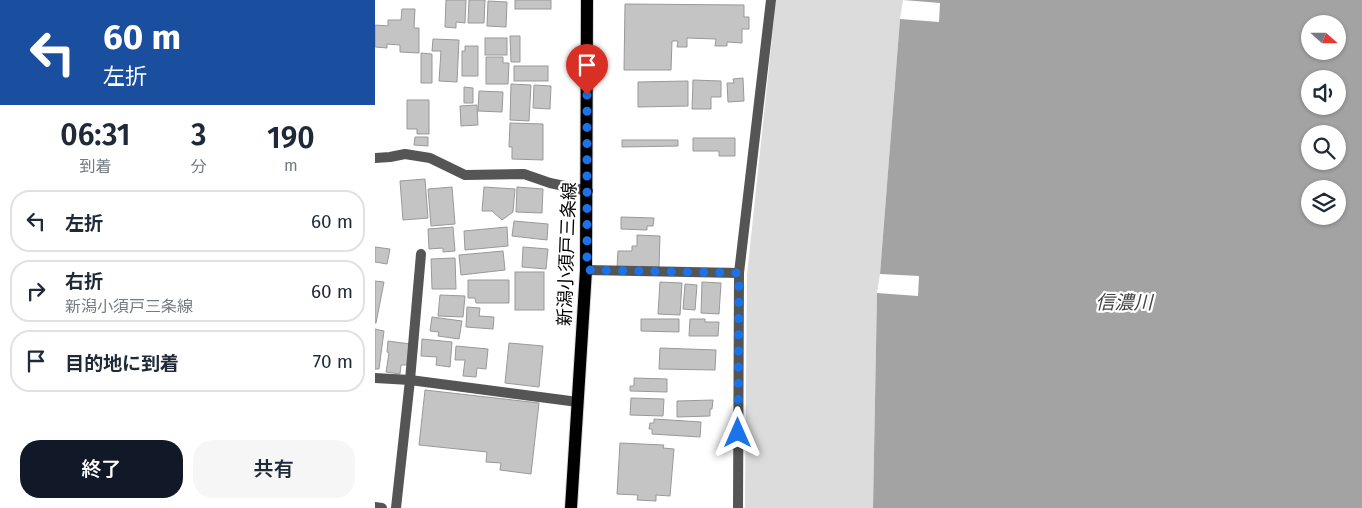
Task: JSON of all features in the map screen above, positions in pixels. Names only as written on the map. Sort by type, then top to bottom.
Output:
[{"type":"main road","name":"新潟小須戸三条線","points":[[571,508],[587,270],[587,0]]},
{"type":"street","points":[[738,508],[739,273],[771,0]]},
{"type":"street","points":[[375,158],[405,154],[430,158],[465,175],[524,174],[551,183],[588,191]]},
{"type":"street","points":[[396,508],[421,254]]},
{"type":"street","points":[[587,270],[739,273]]},
{"type":"street","points":[[375,378],[410,380],[578,402]]},
{"type":"street","points":[[375,507],[382,508]]},
{"type":"shaded area","points":[[776,0],[903,0],[877,293],[873,508],[745,508],[747,275]]},
{"type":"water","name":"信濃川","points":[[903,0],[1362,0],[1362,508],[873,508],[877,293],[918,296],[919,276],[880,274],[900,19],[939,22],[940,3]]},
{"type":"building","points":[[446,0],[466,0],[465,23],[456,22],[456,28],[445,27]]},
{"type":"building","points":[[469,0],[485,0],[484,23],[468,23]]},
{"type":"building","points":[[515,0],[551,0],[551,9],[515,9]]},
{"type":"building","points":[[488,1],[507,2],[506,27],[487,26]]},
{"type":"building","points":[[625,4],[744,5],[744,17],[749,17],[749,29],[742,29],[742,43],[727,42],[727,46],[715,46],[716,39],[687,38],[687,47],[677,47],[678,41],[672,41],[671,70],[624,70]]},
{"type":"building","points":[[402,9],[415,9],[414,28],[419,28],[419,53],[400,52],[400,45],[387,44],[387,48],[375,47],[375,25],[388,26],[388,20],[401,20]]},
{"type":"building","points":[[510,36],[520,36],[520,62],[511,62]]},
{"type":"building","points":[[485,38],[507,38],[507,55],[485,55]]},
{"type":"building","points":[[433,39],[459,40],[457,82],[439,81],[441,51],[432,51]]},
{"type":"building","points":[[465,46],[478,46],[478,76],[462,76],[462,51],[465,51]]},
{"type":"building","points":[[421,53],[432,54],[432,83],[421,83]]},
{"type":"building","points":[[486,57],[503,57],[503,63],[509,63],[508,84],[486,84]]},
{"type":"building","points":[[514,66],[548,66],[548,81],[514,81]]},
{"type":"building","points":[[743,78],[744,101],[728,102],[727,83],[734,83],[733,79]]},
{"type":"building","points":[[693,80],[721,81],[721,97],[711,97],[711,109],[692,109]]},
{"type":"building","points":[[688,81],[688,106],[638,107],[638,82]]},
{"type":"building","points":[[511,84],[531,85],[529,121],[510,120]]},
{"type":"building","points":[[534,85],[551,86],[550,109],[533,108]]},
{"type":"building","points":[[464,87],[473,88],[473,103],[464,103]]},
{"type":"building","points":[[479,91],[503,92],[502,112],[478,111]]},
{"type":"building","points":[[407,100],[429,100],[429,134],[417,134],[417,129],[407,129]]},
{"type":"building","points":[[477,105],[478,125],[461,126],[460,106]]},
{"type":"building","points":[[510,123],[543,124],[543,160],[512,159],[512,147],[509,147]]},
{"type":"building","points":[[415,137],[428,137],[428,146],[414,145]]},
{"type":"building","points":[[693,138],[735,138],[735,156],[719,156],[719,151],[693,151]]},
{"type":"building","points":[[622,140],[678,140],[678,146],[622,147]]},
{"type":"building","points":[[425,179],[428,218],[403,220],[400,181]]},
{"type":"building","points":[[452,187],[455,224],[431,226],[428,189]]},
{"type":"building","points":[[484,187],[515,189],[513,212],[502,220],[492,211],[482,211]]},
{"type":"building","points":[[517,187],[543,189],[542,213],[516,212]]},
{"type":"building","points":[[621,217],[654,218],[653,226],[647,226],[647,230],[621,229]]},
{"type":"building","points":[[514,221],[548,224],[547,240],[512,236]]},
{"type":"building","points":[[453,227],[455,251],[443,252],[443,248],[429,249],[428,229]]},
{"type":"building","points":[[507,227],[508,246],[465,250],[464,231]]},
{"type":"building","points":[[637,235],[660,236],[659,267],[617,267],[618,251],[632,251],[632,246],[637,246]]},
{"type":"building","points":[[375,247],[390,249],[387,264],[375,262]]},
{"type":"building","points":[[523,247],[548,249],[546,269],[522,267]]},
{"type":"building","points":[[503,251],[505,270],[461,275],[459,255]]},
{"type":"building","points":[[455,258],[456,289],[432,289],[431,259]]},
{"type":"building","points":[[515,272],[544,272],[544,310],[515,310]]},
{"type":"building","points":[[468,280],[509,280],[509,303],[476,303],[475,298],[468,298]]},
{"type":"building","points":[[375,281],[384,282],[376,323],[375,323]]},
{"type":"building","points":[[660,282],[682,283],[680,315],[658,314]]},
{"type":"building","points":[[702,282],[721,283],[719,314],[701,313]]},
{"type":"building","points":[[685,284],[697,285],[695,310],[683,309]]},
{"type":"building","points":[[440,295],[465,296],[463,317],[438,316]]},
{"type":"building","points":[[467,307],[480,308],[479,316],[494,317],[493,329],[466,327]]},
{"type":"building","points":[[432,317],[462,321],[459,339],[438,336],[439,332],[430,331]]},
{"type":"building","points":[[641,319],[679,319],[679,332],[641,331]]},
{"type":"building","points":[[690,319],[705,319],[705,322],[719,322],[718,336],[689,336]]},
{"type":"building","points":[[375,329],[384,331],[379,369],[375,369]]},
{"type":"building","points":[[422,339],[452,342],[450,367],[436,365],[437,357],[421,356]]},
{"type":"building","points":[[388,341],[410,344],[407,365],[401,365],[400,374],[386,372],[389,353],[387,352]]},
{"type":"building","points":[[509,343],[543,346],[539,387],[505,383]]},
{"type":"building","points":[[456,346],[488,349],[486,369],[477,368],[476,377],[463,376],[465,360],[455,360]]},
{"type":"building","points":[[660,348],[716,350],[715,370],[659,369]]},
{"type":"building","points":[[634,378],[667,379],[667,392],[630,391],[630,386],[634,386]]},
{"type":"building","points":[[425,390],[539,403],[531,474],[500,470],[501,463],[486,462],[487,452],[419,445]]},
{"type":"building","points":[[631,398],[664,399],[663,416],[630,415]]},
{"type":"building","points":[[713,400],[710,416],[677,417],[677,401]]},
{"type":"building","points":[[654,419],[701,422],[700,437],[652,434],[652,429],[649,429],[650,423],[654,423]]},
{"type":"building","points":[[620,443],[664,445],[663,448],[674,449],[670,496],[656,495],[656,501],[637,500],[638,495],[617,494]]},
{"type":"route","points":[[587,95],[587,270],[739,273],[738,433]]}]
